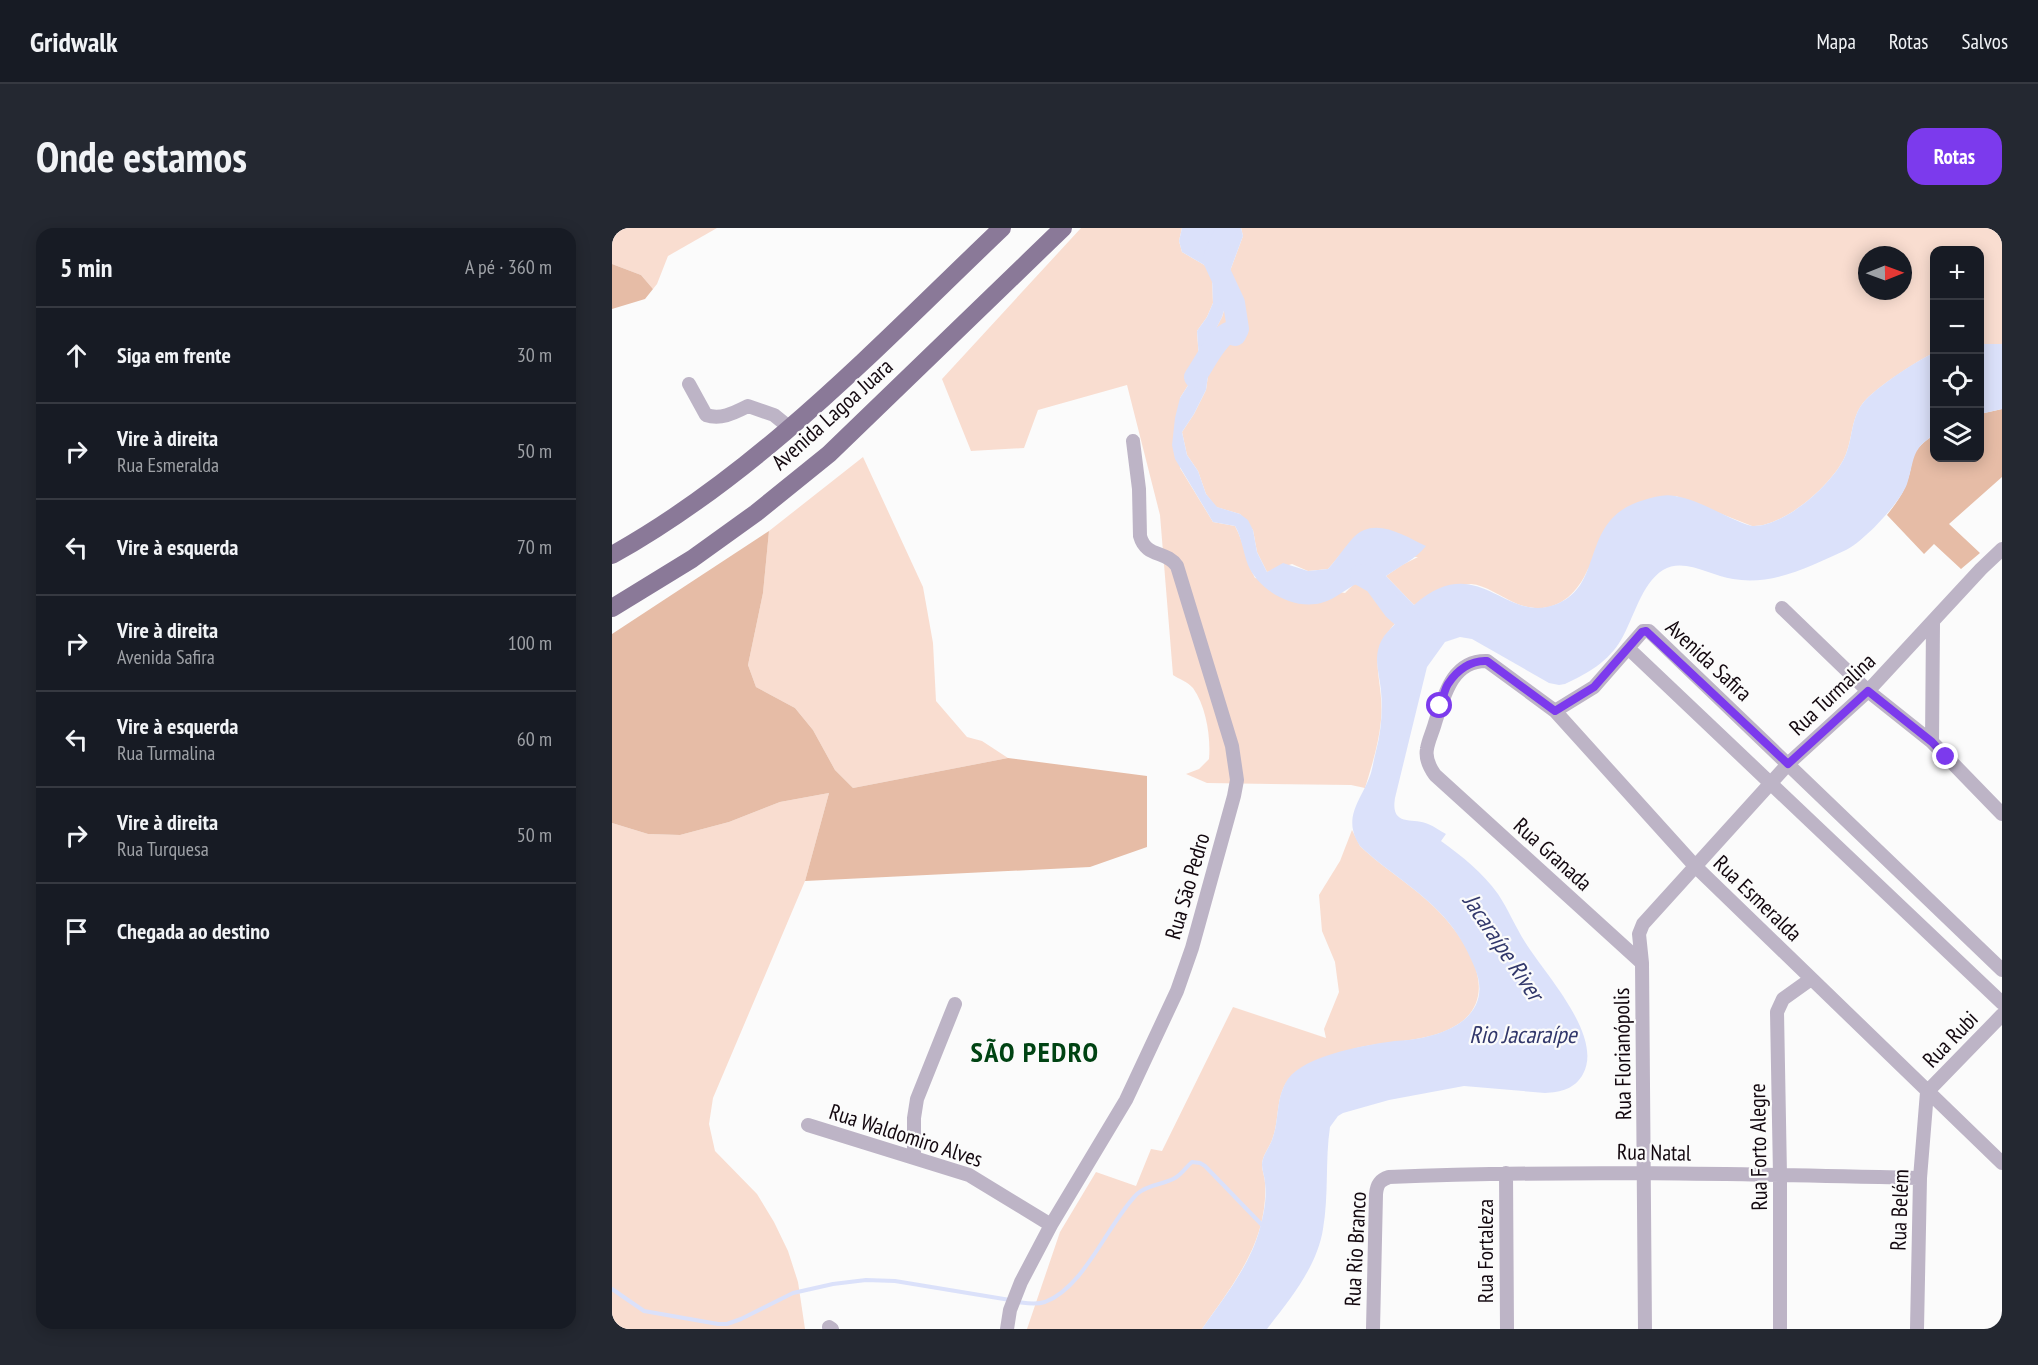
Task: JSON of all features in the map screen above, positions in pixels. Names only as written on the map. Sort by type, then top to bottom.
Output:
[{"type":"main road","name":"Avenida Lagoa Juara","points":[[612,555],[639,540],[732,476],[790,428],[1002,228]]},
{"type":"main road","name":"Avenida Lagoa Juara","points":[[612,608],[692,559],[756,513],[830,454],[1063,228]]},
{"type":"street","points":[[689,384],[706,415],[714,418],[724,417],[748,406],[774,415],[790,428]]},
{"type":"street","name":"Rua São Pedro","points":[[1007,1329],[1014,1297],[1051,1225],[1126,1100],[1177,991],[1192,948],[1237,780],[1232,746],[1177,566],[1170,559],[1146,549],[1142,544],[1133,441]]},
{"type":"street","name":"Rua Turmalina","points":[[1643,924],[1788,764],[1868,691],[1933,623],[1981,568],[2002,549]]},
{"type":"street","points":[[1782,608],[1868,691],[1932,742],[2002,814]]},
{"type":"street","points":[[1932,742],[1933,623]]},
{"type":"street","name":"Avenida Safira","points":[[2002,970],[1648,631],[1642,632],[1628,648],[2002,1003]]},
{"type":"street","points":[[1555,711],[1594,687],[1628,648]]},
{"type":"street","name":"Rua Esmeralda","points":[[1435,775],[1428,765],[1426,751],[1447,685],[1469,663],[1487,661],[1555,711],[1695,866],[2002,1163]]},
{"type":"street","name":"Rua Granada","points":[[1435,775],[1642,963]]},
{"type":"street","name":"Rua Florianópolis","points":[[1643,924],[1640,934],[1645,1173],[1645,1329]]},
{"type":"street","name":"Rua Forto Alegre","points":[[1780,1329],[1777,1012],[1783,999],[1811,979]]},
{"type":"street","points":[[914,1157],[914,1118],[917,1099],[955,1004]]},
{"type":"street","name":"Rua Rubi","points":[[1927,1092],[2002,1015]]},
{"type":"street","name":"Rua Belém","points":[[1917,1329],[1920,1178],[1927,1092]]},
{"type":"street","name":"Rua Waldomiro Alves","points":[[808,1125],[955,1170],[982,1182],[1051,1225]]},
{"type":"street","name":"Rua Natal","points":[[1389,1177],[1506,1173],[1645,1173],[1920,1178]]},
{"type":"street","name":"Rua Fortaleza","points":[[1506,1173],[1507,1329]]},
{"type":"street","name":"Rua Rio Branco","points":[[1372,1329],[1376,1194],[1377,1186],[1389,1177]]},
{"type":"shaded area","points":[[612,228],[717,228],[668,256],[653,289],[641,275],[612,264]]},
{"type":"shaded area","points":[[1081,228],[1182,228],[1179,241],[1182,252],[1206,266],[1212,277],[1213,303],[1197,331],[1199,360],[1192,379],[1180,398],[1180,468],[1213,522],[1235,526],[1255,578],[1345,593],[1355,583],[1365,581],[1386,596],[1402,617],[1389,630],[1378,654],[1381,720],[1377,746],[1365,788],[1351,785],[1207,783],[1186,774],[1199,769],[1209,759],[1208,732],[1198,695],[1186,682],[1173,675],[1160,515],[1127,385],[1038,410],[1024,448],[971,451],[942,379]]},
{"type":"shaded area","points":[[1241,228],[2002,228],[2002,344],[1984,344],[1984,246],[1930,246],[1930,355],[1897,375],[1863,403],[1856,415],[1846,454],[1840,466],[1820,490],[1792,512],[1764,525],[1752,526],[1676,496],[1588,569],[1575,590],[1558,604],[1538,608],[1526,606],[1487,589],[1466,584],[1414,605],[1386,576],[1418,557],[1340,555],[1328,569],[1308,571],[1292,564],[1267,572],[1257,552],[1253,530],[1240,514],[1216,507],[1206,494],[1198,471],[1187,455],[1182,432],[1206,390],[1214,332],[1229,295],[1230,271],[1243,236]]},
{"type":"shaded area","points":[[612,264],[641,275],[653,289],[645,299],[612,309]]},
{"type":"shaded area","points":[[2002,409],[2002,477],[1949,524],[1980,553],[1961,569],[1934,544],[1924,554],[1887,515],[1903,491],[1915,453],[1930,438],[1930,462],[1984,462],[1984,413]]},
{"type":"shaded area","points":[[863,457],[923,587],[933,643],[936,701],[967,737],[982,741],[1008,758],[853,788],[835,770],[813,730],[795,708],[756,687],[748,665],[763,593],[769,531]]},
{"type":"shaded area","points":[[769,531],[763,593],[748,665],[756,687],[795,708],[813,730],[835,770],[853,788],[1008,758],[1147,776],[1147,847],[1090,867],[805,881],[829,793],[780,802],[729,822],[680,835],[648,834],[612,823],[612,634]]},
{"type":"shaded area","points":[[829,793],[805,881],[713,1098],[709,1124],[715,1151],[757,1194],[788,1251],[798,1282],[805,1329],[612,1329],[612,823],[648,834],[680,835],[729,822],[780,802]]},
{"type":"shaded area","points":[[1352,830],[1360,846],[1434,907],[1459,936],[1470,955],[1477,974],[1479,992],[1474,1008],[1462,1021],[1443,1032],[1416,1039],[1353,1049],[1299,1072],[1288,1080],[1281,1094],[1272,1140],[1262,1162],[1265,1200],[1255,1242],[1235,1281],[1202,1329],[1027,1329],[1060,1232],[1096,1172],[1136,1186],[1151,1149],[1162,1151],[1233,1007],[1326,1038],[1324,1029],[1339,992],[1335,962],[1322,931],[1319,895],[1340,861]]},
{"type":"water","name":"Rio Jacaraípe","points":[[1182,228],[1241,228],[1243,236],[1230,271],[1229,295],[1214,333],[1206,390],[1182,432],[1187,455],[1198,471],[1206,494],[1217,507],[1240,514],[1248,520],[1253,530],[1257,552],[1267,572],[1283,563],[1308,571],[1328,569],[1352,539],[1369,528],[1388,529],[1426,546],[1412,559],[1386,576],[1414,605],[1436,590],[1455,584],[1473,585],[1520,605],[1536,608],[1554,605],[1570,596],[1581,584],[1600,537],[1609,522],[1623,509],[1655,497],[1671,495],[1685,498],[1752,526],[1778,520],[1820,490],[1840,466],[1848,448],[1856,415],[1863,403],[1897,375],[1930,355],[1930,438],[1917,451],[1907,484],[1897,501],[1871,530],[1846,550],[1805,568],[1763,580],[1733,579],[1689,566],[1663,570],[1655,576],[1643,592],[1616,648],[1604,661],[1565,684],[1549,683],[1472,639],[1460,637],[1445,642],[1427,667],[1395,798],[1396,814],[1404,820],[1422,822],[1446,834],[1441,841],[1472,865],[1492,886],[1525,942],[1569,1005],[1585,1042],[1587,1059],[1580,1079],[1562,1091],[1545,1093],[1464,1086],[1389,1100],[1338,1116],[1330,1127],[1325,1216],[1320,1243],[1301,1282],[1267,1329],[1202,1329],[1236,1281],[1256,1242],[1263,1217],[1266,1188],[1262,1162],[1272,1140],[1279,1101],[1288,1079],[1307,1064],[1334,1053],[1430,1036],[1457,1025],[1475,1007],[1479,996],[1479,982],[1468,952],[1457,933],[1424,897],[1360,846],[1352,826],[1355,809],[1371,773],[1378,744],[1382,699],[1377,665],[1378,650],[1385,636],[1402,617],[1386,596],[1365,581],[1327,601],[1311,604],[1289,601],[1269,590],[1260,583],[1248,565],[1235,526],[1213,522],[1175,459],[1172,445],[1175,418],[1180,398],[1192,379],[1199,360],[1197,331],[1213,303],[1212,277],[1206,266],[1182,252],[1179,241]]},
{"type":"water","points":[[1984,344],[2002,344],[2002,409],[1984,413]]},
{"type":"waterway","points":[[1195,377],[1219,341],[1228,333],[1235,335],[1238,329],[1234,303],[1214,260],[1227,228]]},
{"type":"waterway","points":[[1361,575],[1375,583],[1394,609],[1422,634]]},
{"type":"waterway","points":[[1017,1302],[1042,1303],[1059,1294],[1084,1269],[1126,1206],[1137,1194],[1146,1188],[1175,1178],[1192,1162],[1205,1166],[1264,1227]]},
{"type":"waterway","points":[[612,1289],[644,1311],[718,1324],[727,1324],[741,1319],[793,1293],[833,1284],[866,1280],[895,1281],[1010,1300]]},
{"type":"district","name":"SÃO PEDRO","points":[[1035,1052]]},
{"type":"route","points":[[1440,706],[1447,685],[1469,663],[1487,661],[1555,711],[1586,694],[1642,632],[1648,631],[1788,764],[1868,691],[1932,742],[1946,757]]},
{"type":"water label","name":"Jacaraípe River","points":[[1503,947]]}]
